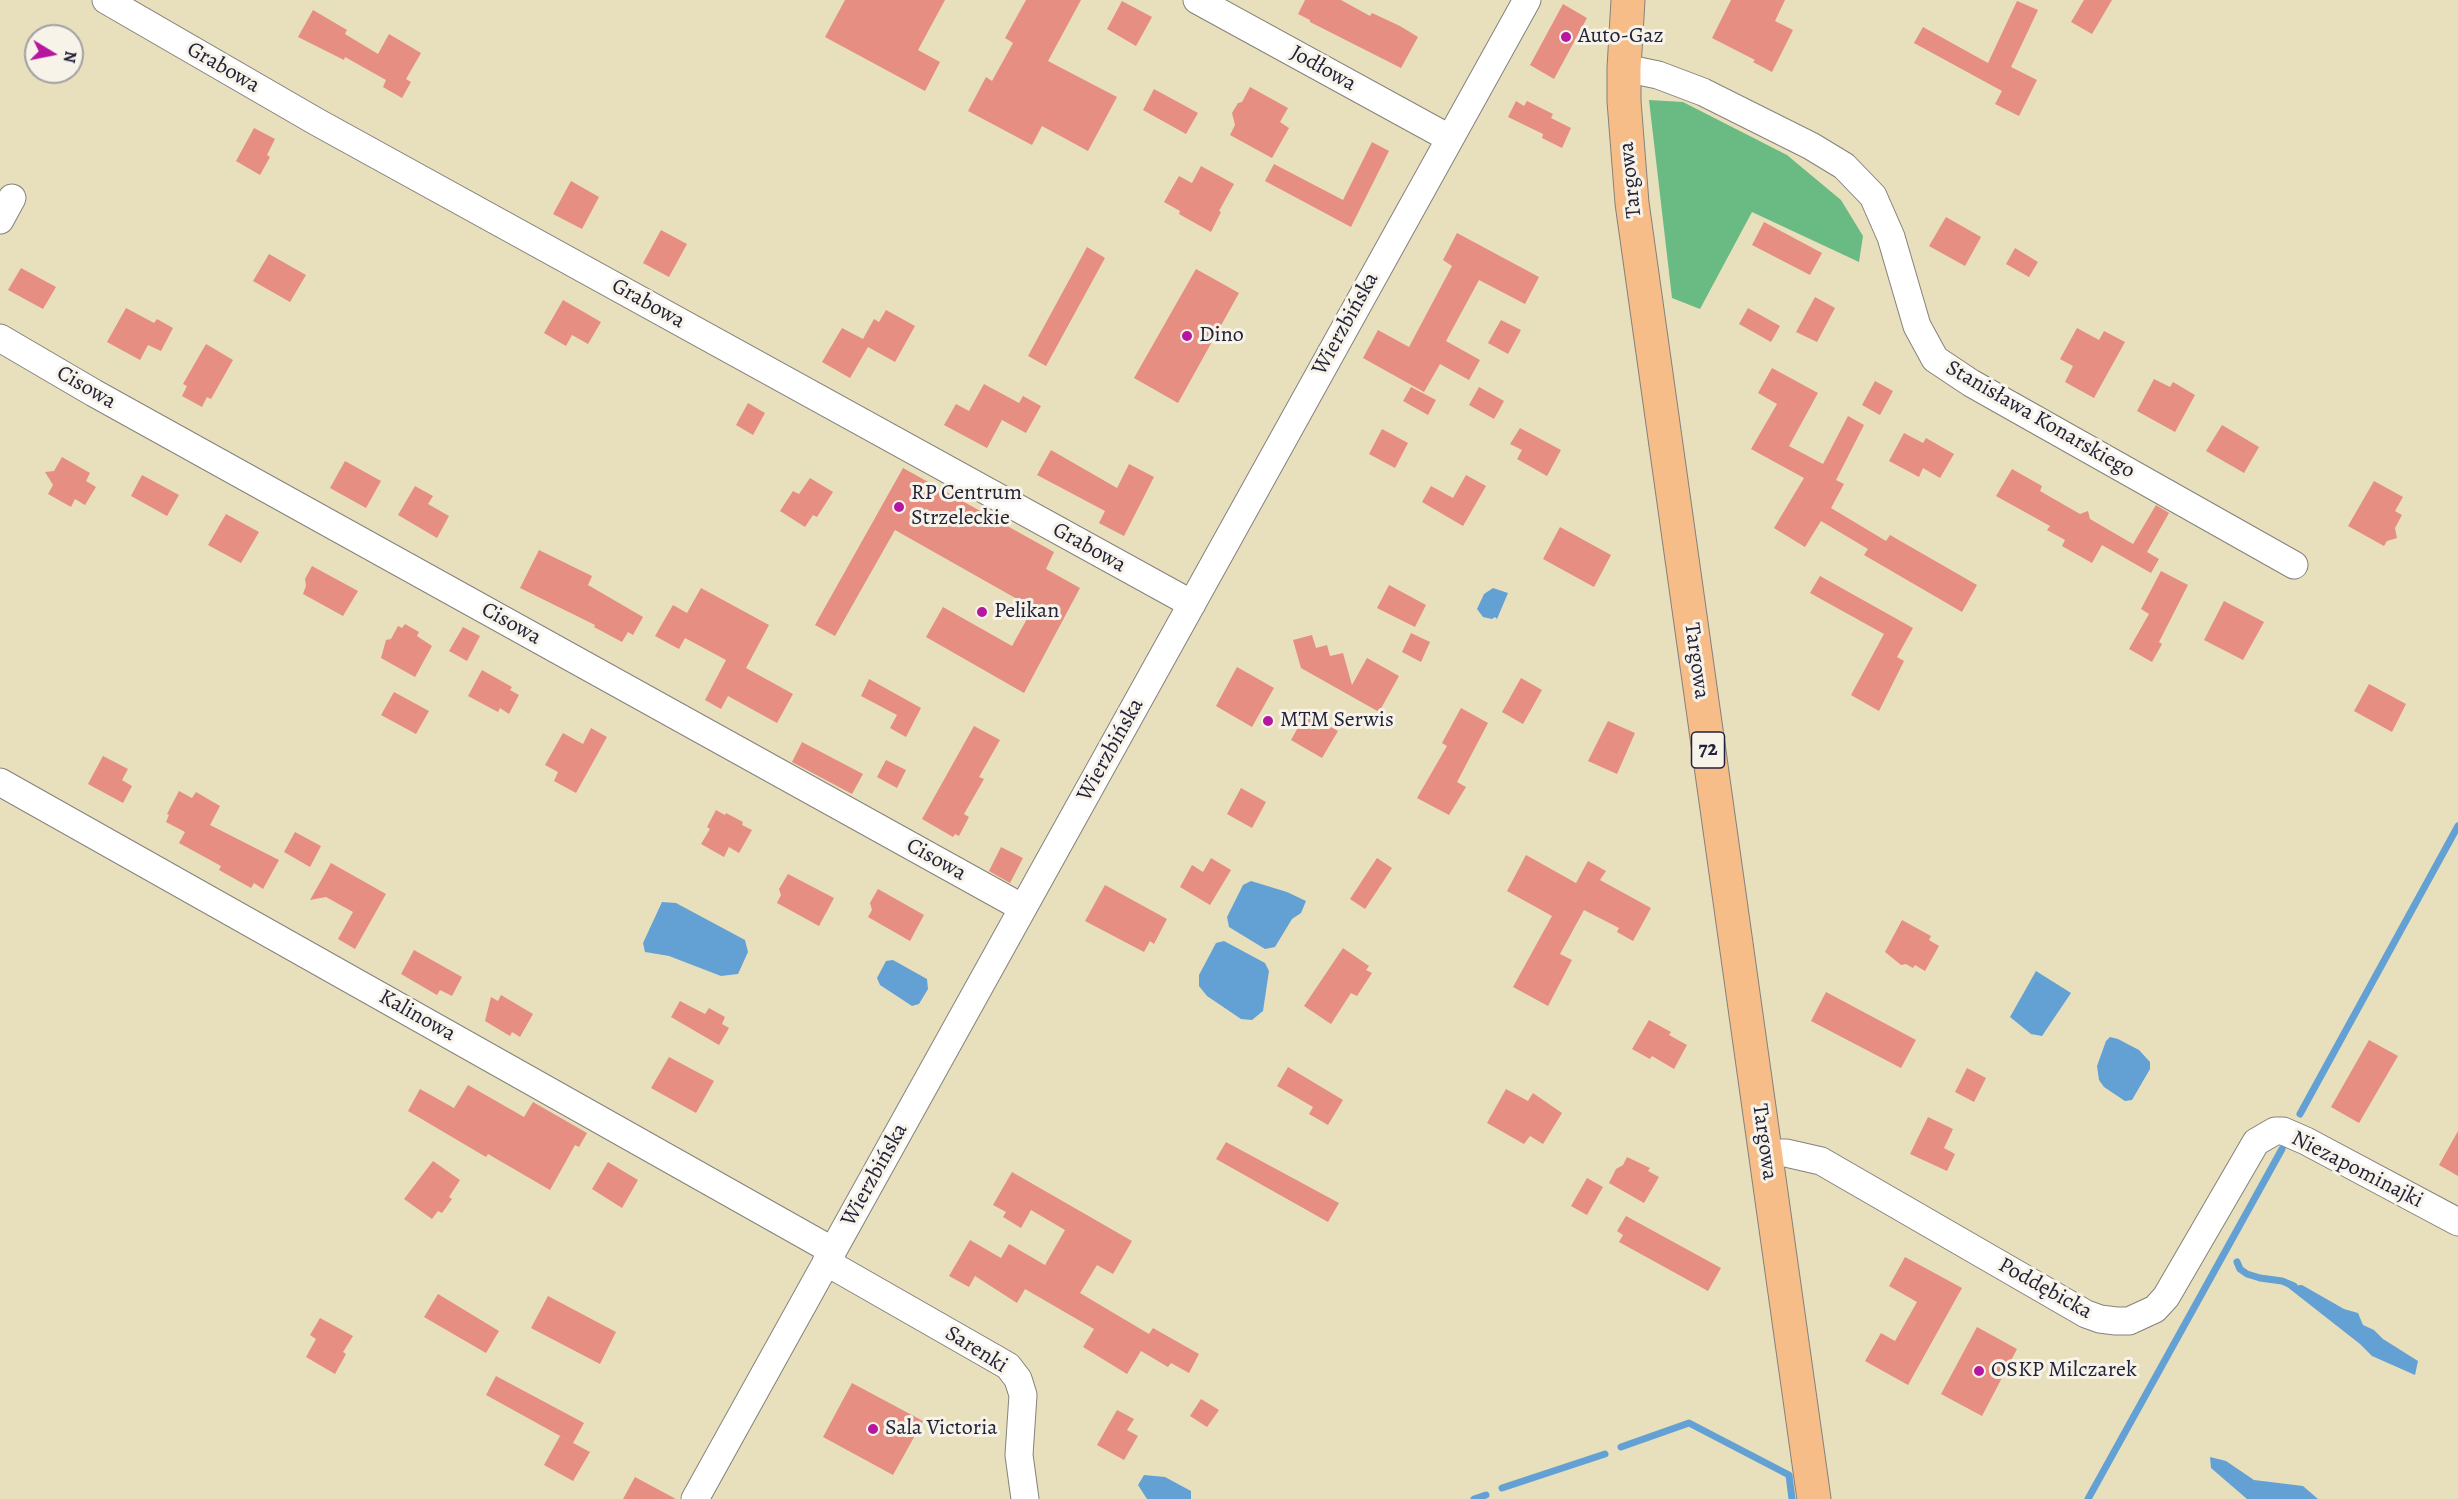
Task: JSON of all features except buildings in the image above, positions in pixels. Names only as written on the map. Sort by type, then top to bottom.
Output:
[{"type":"main road","name":"Targowa","points":[[1628,0],[1624,68],[1632,203],[1814,1499]]},
{"type":"street","name":"Grabowa","points":[[106,0],[327,128],[1192,604]]},
{"type":"street","name":"Jodłowa","points":[[1197,0],[1449,138]]},
{"type":"street","name":"Wierzbińska","points":[[695,1499],[1527,0]]},
{"type":"street","name":"Stanisława Konarskiego","points":[[1624,68],[1658,75],[1703,92],[1811,146],[1844,166],[1873,196],[1891,237],[1917,326],[1935,359],[1971,383],[2294,565]]},
{"type":"street","name":"Cisowa","points":[[0,338],[94,393],[1023,908]]},
{"type":"street","name":"Kalinowa","points":[[0,782],[830,1256]]},
{"type":"street","name":"Niezapominajki","points":[[2256,1142],[2275,1131],[2293,1135],[2458,1222]]},
{"type":"street","name":"Poddębicka","points":[[1765,1153],[1786,1153],[1821,1161],[2086,1314],[2100,1319],[2128,1321],[2155,1309],[2166,1298],[2256,1142]]},
{"type":"street","name":"Sarenki","points":[[830,1256],[1008,1366],[1018,1379],[1023,1395],[1019,1455],[1025,1499]]},
{"type":"green space","points":[[1649,100],[1683,102],[1787,155],[1841,200],[1863,236],[1859,262],[1752,212],[1700,309],[1672,298]]},
{"type":"water","points":[[1493,588],[1508,593],[1497,619],[1483,617],[1477,609],[1484,594]]},
{"type":"water","points":[[1251,881],[1287,892],[1306,901],[1301,913],[1292,919],[1275,947],[1265,949],[1229,927],[1227,917],[1243,885]]},
{"type":"water","points":[[662,902],[676,903],[745,940],[748,952],[738,974],[721,976],[669,956],[645,952],[643,943]]},
{"type":"water","points":[[1224,941],[1265,963],[1269,971],[1263,1011],[1252,1020],[1241,1019],[1207,996],[1199,986],[1199,975],[1216,943]]},
{"type":"water","points":[[893,960],[927,979],[928,989],[919,1004],[912,1006],[880,985],[877,978],[886,961]]},
{"type":"water","points":[[2036,971],[2071,993],[2042,1036],[2031,1034],[2010,1017]]},
{"type":"water","points":[[2110,1037],[2139,1050],[2150,1062],[2150,1069],[2132,1100],[2125,1101],[2104,1087],[2099,1080],[2097,1066],[2106,1041]]},
{"type":"water","points":[[2302,1285],[2344,1309],[2358,1313],[2363,1325],[2374,1330],[2383,1339],[2418,1361],[2415,1375],[2372,1356],[2286,1286]]},
{"type":"water","points":[[2210,1457],[2226,1461],[2254,1480],[2303,1486],[2318,1499],[2247,1499],[2211,1468]]},
{"type":"water","points":[[1144,1475],[1165,1477],[1191,1491],[1191,1499],[1147,1499],[1138,1485]]},
{"type":"waterway","points":[[2300,1114],[2458,826]]},
{"type":"waterway","points":[[2088,1499],[2282,1149]]},
{"type":"waterway","points":[[2237,1262],[2240,1269],[2247,1274],[2282,1281],[2294,1286]]},
{"type":"waterway","points":[[1621,1447],[1689,1423],[1789,1475],[1792,1499]]},
{"type":"waterway","points":[[1502,1488],[1605,1454]]},
{"type":"waterway","points":[[1474,1499],[1486,1495]]},
{"type":"place","name":"Auto-Gaz","points":[[1566,37]]},
{"type":"place","name":"Dino","points":[[1187,336]]},
{"type":"place","name":"RP Centrum Strzeleckie","points":[[899,507]]},
{"type":"place","name":"Pelikan","points":[[982,612]]},
{"type":"place","name":"MTM Serwis","points":[[1268,721]]},
{"type":"place","name":"OSKP Milczarek","points":[[1979,1371]]},
{"type":"place","name":"Sala Victoria","points":[[873,1429]]}]
